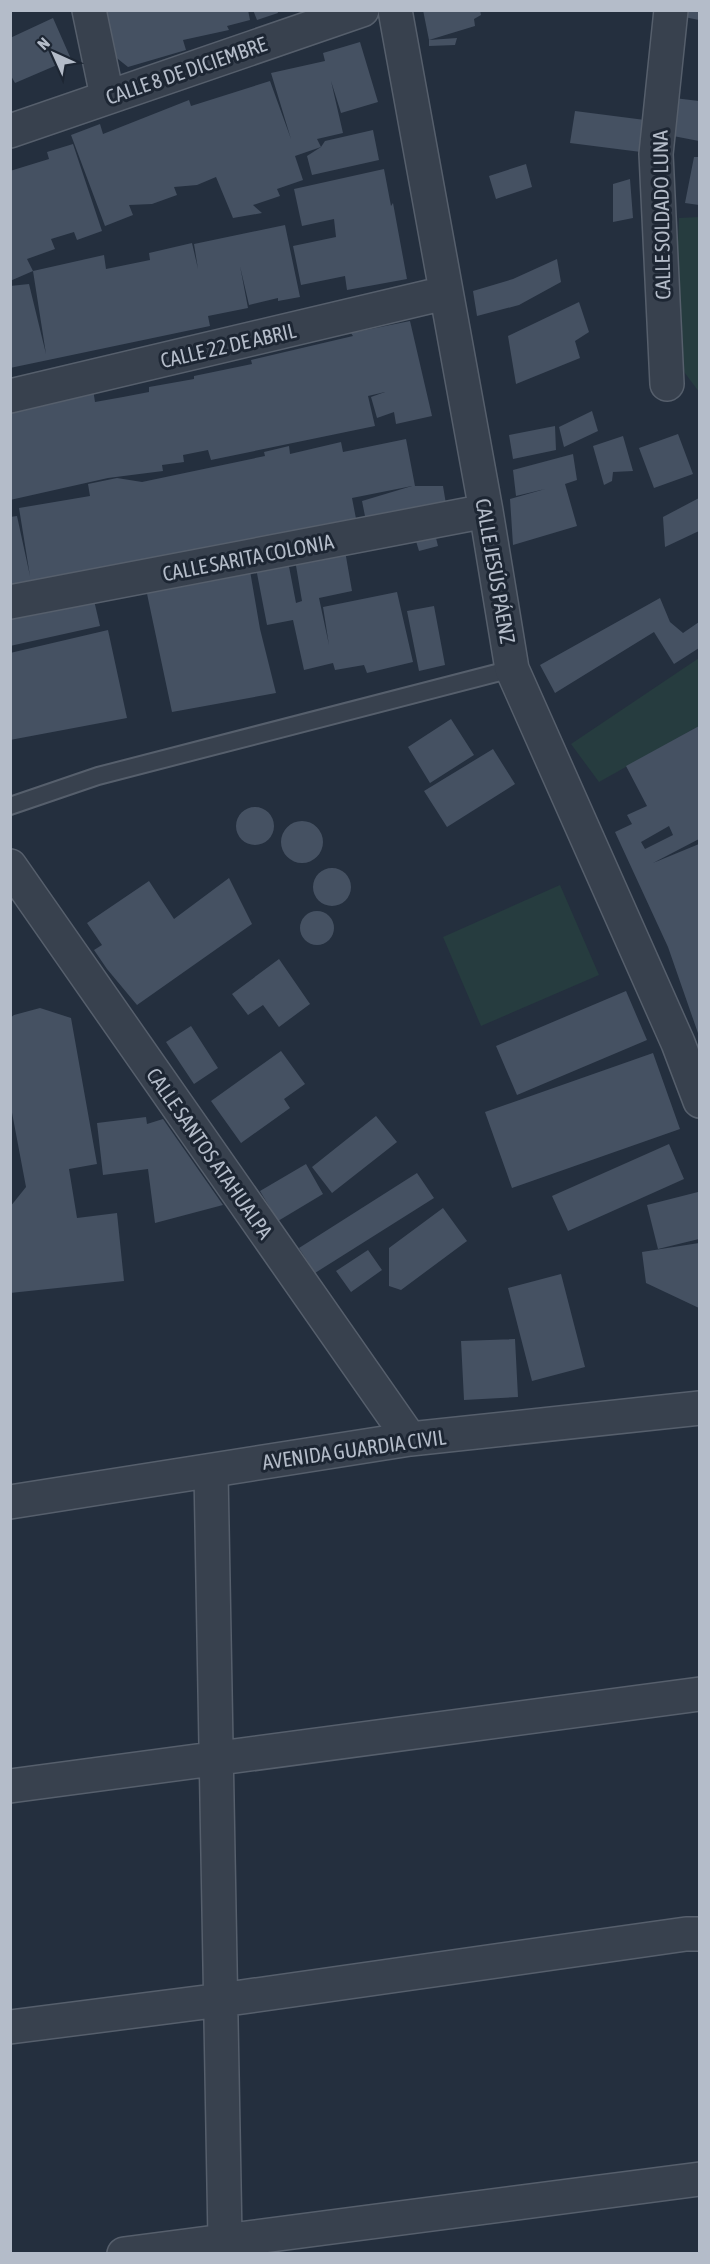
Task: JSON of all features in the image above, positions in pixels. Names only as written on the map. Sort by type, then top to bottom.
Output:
[{"type":"street","points":[[89,10],[107,96]]},
{"type":"street","name":"CALLE 8 DE DICIEMBRE","points":[[10,131],[362,10]]},
{"type":"street","name":"CALLE JESÚS PÁENZ","points":[[395,10],[486,511],[512,669],[678,1043],[699,1101]]},
{"type":"street","name":"CALLE SOLDADO LUNA","points":[[667,384],[656,154],[671,10]]},
{"type":"street","name":"CALLE 22 DE ABRIL","points":[[10,396],[445,293]]},
{"type":"street","name":"CALLE SARITA COLONIA","points":[[10,602],[486,511]]},
{"type":"street","name":"CALLE SANTOS ATAHUALPA","points":[[10,866],[410,1440]]},
{"type":"street","name":"AVENIDA GUARDIA CIVIL","points":[[10,1502],[410,1440],[699,1408]]},
{"type":"street","points":[[211,1471],[225,2239]]},
{"type":"street","points":[[10,1786],[699,1694]]},
{"type":"street","points":[[10,2027],[699,1934]]},
{"type":"street","points":[[124,2253],[699,2179]]},
{"type":"lane","points":[[10,806],[98,776],[512,669]]},
{"type":"green space","points":[[699,217],[699,392],[673,357],[679,218]]},
{"type":"green space","points":[[699,658],[699,726],[599,782],[571,744]]},
{"type":"green space","points":[[560,885],[599,975],[481,1026],[443,937]]},
{"type":"building","points":[[96,10],[248,10],[250,20],[227,26],[229,30],[183,40],[186,50],[128,67],[108,51]]},
{"type":"building","points":[[253,10],[277,10],[278,13],[257,20]]},
{"type":"building","points":[[423,10],[480,10],[481,15],[474,19],[475,26],[429,40]]},
{"type":"building","points":[[680,10],[699,10],[699,20],[679,16]]},
{"type":"building","points":[[53,18],[71,59],[15,83],[10,74],[10,38]]},
{"type":"building","points":[[457,38],[455,45],[429,46],[429,40]]},
{"type":"building","points":[[360,42],[378,102],[341,113],[331,81],[343,133],[317,139],[321,147],[295,156],[303,180],[277,189],[280,196],[253,205],[262,213],[233,218],[216,177],[197,185],[174,187],[177,195],[152,204],[129,205],[133,215],[105,226],[71,135],[100,124],[103,134],[189,100],[191,106],[270,81],[291,139],[271,73],[325,61],[323,53]]},
{"type":"building","points":[[674,98],[699,101],[699,141],[668,135]]},
{"type":"building","points":[[575,111],[645,120],[641,152],[570,143]]},
{"type":"building","points":[[373,130],[379,160],[312,175],[307,156],[321,147],[325,141]]},
{"type":"building","points":[[73,144],[102,231],[77,240],[74,232],[51,239],[55,249],[27,259],[33,271],[10,281],[10,171],[49,159],[47,152]]},
{"type":"building","points":[[694,157],[699,157],[699,205],[685,203]]},
{"type":"building","points":[[526,164],[532,187],[496,199],[489,176]]},
{"type":"building","points":[[384,169],[391,206],[393,203],[407,279],[347,290],[345,276],[301,285],[293,246],[336,237],[334,219],[302,226],[294,189]]},
{"type":"building","points":[[630,179],[633,218],[613,222],[613,184]]},
{"type":"building","points":[[285,225],[300,297],[278,301],[278,298],[249,305],[240,266],[248,308],[208,316],[210,326],[10,368],[10,286],[29,284],[46,354],[33,271],[104,255],[106,269],[150,260],[149,253],[192,243],[198,269],[194,244]]},
{"type":"building","points":[[557,259],[561,282],[519,305],[477,316],[473,291],[513,279]]},
{"type":"building","points":[[579,302],[589,332],[575,341],[580,358],[516,384],[508,336]]},
{"type":"building","points":[[410,321],[432,416],[396,424],[394,412],[377,418],[371,397],[385,392],[368,396],[375,426],[211,460],[208,450],[183,455],[184,462],[162,465],[163,471],[108,478],[10,500],[10,409],[93,389],[95,402],[149,392],[149,387],[194,379],[194,376],[252,364],[251,360],[353,336],[351,333]]},
{"type":"building","points":[[592,411],[598,431],[564,447],[559,427]]},
{"type":"building","points":[[555,426],[556,450],[513,459],[509,435]]},
{"type":"building","points":[[678,434],[693,474],[654,488],[639,448]]},
{"type":"building","points":[[623,436],[633,471],[613,472],[612,481],[604,485],[593,446]]},
{"type":"building","points":[[406,439],[415,486],[443,486],[447,510],[367,526],[362,501],[412,486],[352,498],[359,534],[10,594],[10,517],[17,516],[30,576],[19,508],[90,496],[88,484],[117,478],[142,482],[265,456],[264,452],[289,446],[290,454],[341,442],[343,452]]},
{"type":"building","points":[[573,454],[577,480],[565,484],[577,526],[513,545],[510,499],[545,489],[516,496],[513,470]]},
{"type":"building","points":[[699,498],[699,531],[665,547],[663,517]]},
{"type":"building","points":[[432,522],[438,546],[419,551],[412,528]]},
{"type":"building","points":[[344,545],[352,591],[319,598],[329,645],[323,607],[397,592],[413,662],[367,673],[364,665],[335,670],[333,663],[304,670],[293,620],[267,625],[255,563],[287,556],[296,603],[302,601],[294,554]]},
{"type":"building","points":[[249,565],[260,629],[276,693],[172,712],[146,589]]},
{"type":"building","points":[[93,596],[100,626],[10,646],[10,614]]},
{"type":"building","points":[[660,598],[670,622],[683,633],[699,622],[699,648],[674,664],[654,632],[555,693],[540,665]]},
{"type":"building","points":[[434,606],[445,665],[419,671],[407,611]]},
{"type":"building","points":[[108,630],[127,718],[10,740],[10,653]]},
{"type":"building","points":[[451,719],[474,755],[430,783],[408,747]]},
{"type":"building","points":[[699,726],[699,839],[653,863],[699,844],[699,1036],[668,947],[615,832],[632,824],[627,815],[647,806],[626,766]],"holes":[[[669,826],[673,835],[645,849],[641,842]]]},
{"type":"building","points":[[493,749],[515,784],[447,827],[424,791]]},
{"type":"building","points":[[255,807],[269,812],[274,826],[269,840],[255,845],[241,840],[236,826],[241,812]]},
{"type":"building","points":[[302,821],[317,827],[323,842],[317,857],[302,863],[287,857],[281,842],[287,827]]},
{"type":"building","points":[[332,868],[346,873],[351,887],[346,901],[332,906],[318,901],[313,887],[318,873]]},
{"type":"building","points":[[229,878],[252,924],[137,1005],[94,950],[102,945],[87,923],[149,881],[174,919]]},
{"type":"building","points":[[317,911],[329,916],[334,928],[329,940],[317,945],[305,940],[300,928],[305,916]]},
{"type":"building","points":[[279,959],[310,1004],[279,1027],[263,1005],[248,1015],[232,994]]},
{"type":"building","points":[[626,991],[647,1040],[517,1095],[496,1046]]},
{"type":"building","points":[[40,1008],[71,1018],[97,1164],[69,1169],[77,1218],[117,1213],[124,1281],[10,1293],[10,1207],[26,1187],[10,1102],[10,1018]]},
{"type":"building","points":[[191,1026],[218,1068],[194,1084],[166,1042]]},
{"type":"building","points":[[281,1051],[305,1084],[284,1099],[290,1108],[241,1143],[211,1101]]},
{"type":"building","points":[[653,1053],[680,1129],[512,1188],[485,1112]]},
{"type":"building","points":[[376,1116],[397,1142],[332,1193],[312,1167]]},
{"type":"building","points":[[146,1117],[147,1124],[163,1119],[223,1205],[155,1223],[148,1169],[103,1175],[97,1123]]},
{"type":"building","points":[[669,1144],[684,1179],[568,1231],[552,1196]]},
{"type":"building","points":[[306,1164],[323,1194],[278,1221],[260,1191]]},
{"type":"building","points":[[417,1173],[434,1198],[315,1273],[299,1248]]},
{"type":"building","points":[[698,1192],[699,1239],[658,1249],[647,1205]]},
{"type":"building","points":[[443,1208],[467,1241],[401,1290],[389,1286],[389,1248]]},
{"type":"building","points":[[699,1243],[699,1308],[646,1283],[642,1252]]},
{"type":"building","points":[[368,1250],[382,1270],[351,1292],[336,1271]]},
{"type":"building","points":[[561,1274],[585,1367],[532,1381],[508,1288]]},
{"type":"building","points":[[515,1339],[518,1397],[464,1400],[461,1341]]}]
